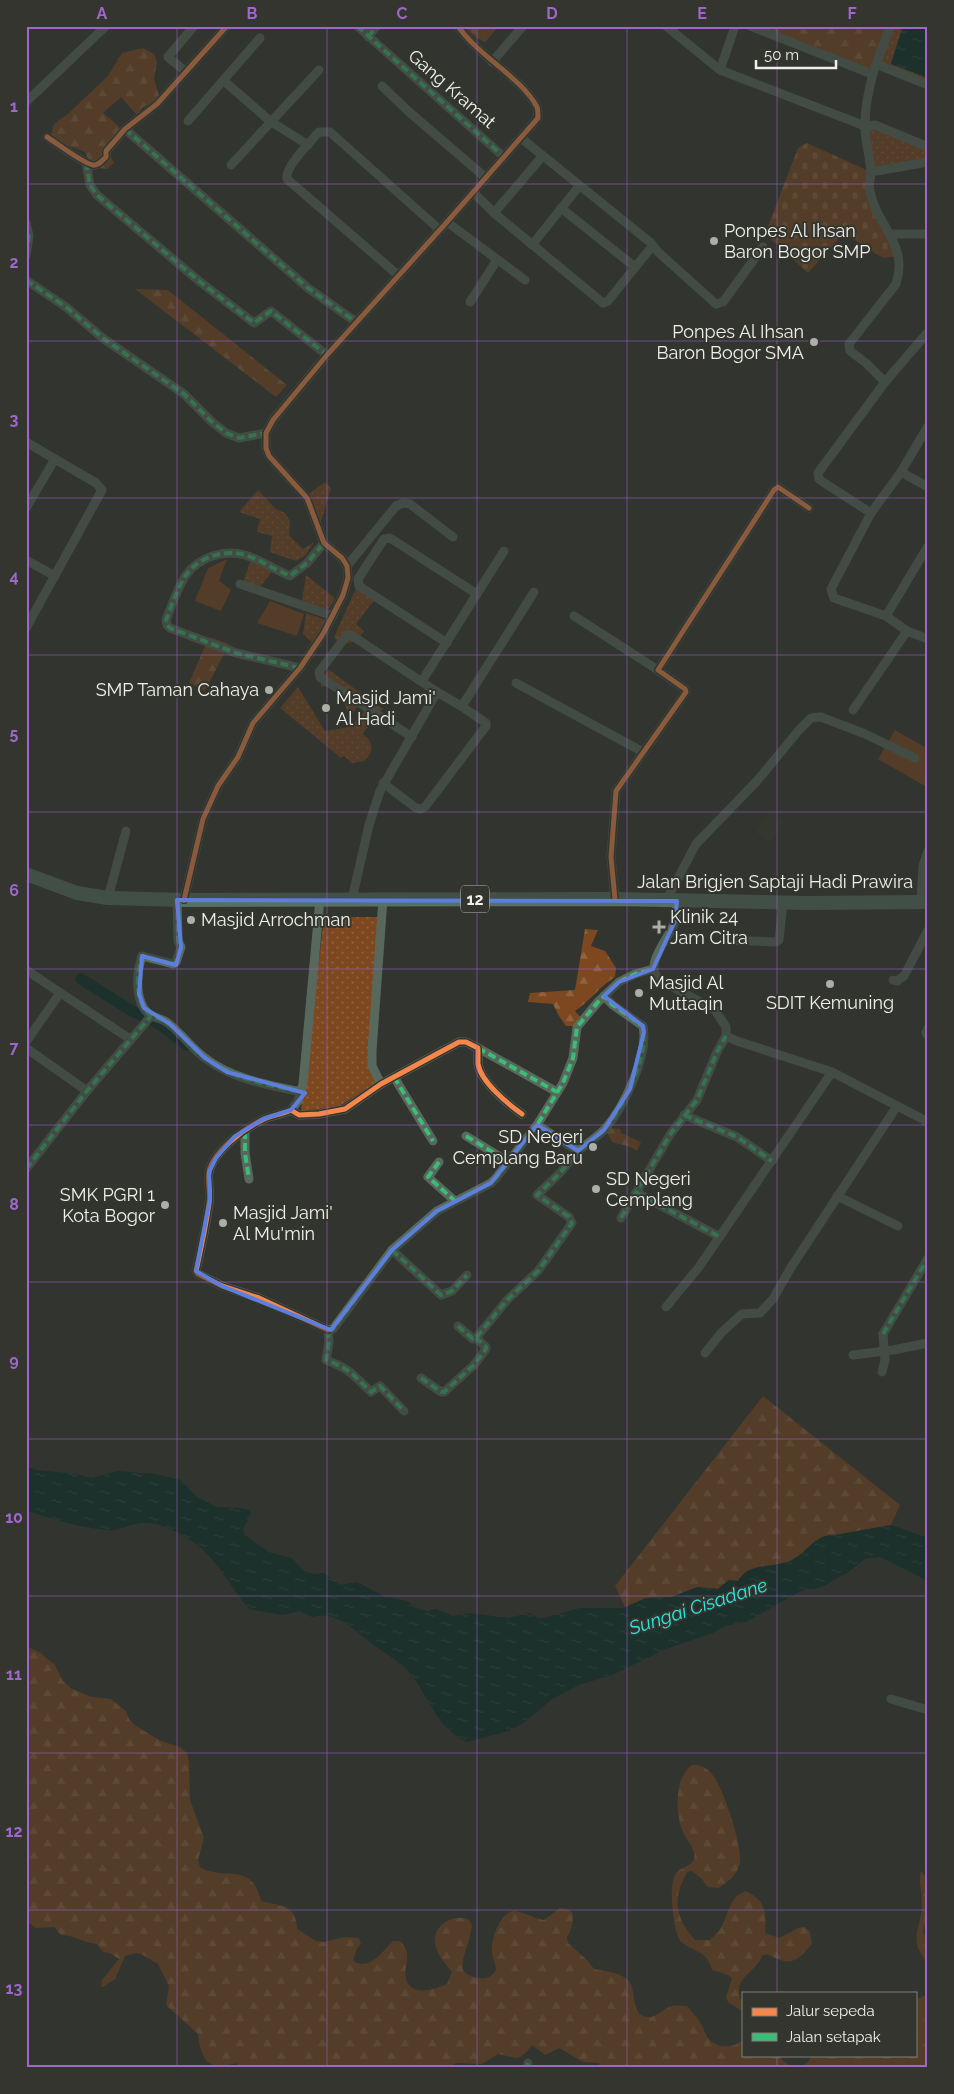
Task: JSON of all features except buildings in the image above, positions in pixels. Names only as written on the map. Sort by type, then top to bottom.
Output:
[{"type":"main road","name":"Jalan Brigjen Saptaji Hadi Prawira","points":[[26,874],[77,893],[108,898],[181,900],[615,899],[783,903],[924,902]]},
{"type":"street","points":[[26,102],[106,26]]},
{"type":"street","points":[[186,72],[168,57],[194,26]]},
{"type":"street","points":[[47,137],[86,162],[93,165],[99,164],[106,157],[106,151],[125,129],[157,104],[227,26]]},
{"type":"street","name":"Gang Kramat","points":[[356,26],[504,157]]},
{"type":"street","points":[[368,37],[378,26]]},
{"type":"street","points":[[301,1092],[266,1085],[227,1072],[205,1058],[170,1024],[150,1018],[140,1003],[139,974],[141,959],[142,956],[146,956],[175,964],[181,947],[178,941],[181,900],[203,819],[218,786],[238,757],[253,723],[300,668],[333,616],[348,578],[347,566],[342,558],[324,543],[307,498],[269,456],[266,448],[266,433],[272,420],[356,322],[538,118],[538,108],[526,92],[463,34],[458,26]]},
{"type":"street","points":[[492,62],[524,26]]},
{"type":"street","points":[[666,26],[720,70],[865,126],[875,124],[928,147]]},
{"type":"street","points":[[720,70],[735,26]]},
{"type":"street","points":[[750,26],[872,74]]},
{"type":"street","points":[[885,382],[866,363],[850,351],[849,344],[896,284],[900,273],[898,254],[891,234],[878,212],[869,191],[871,172],[865,126],[872,74],[892,26]]},
{"type":"street","points":[[188,121],[260,38]]},
{"type":"street","points":[[876,64],[928,85]]},
{"type":"street","points":[[231,165],[319,70]]},
{"type":"street","points":[[224,81],[270,121],[308,145]]},
{"type":"street","points":[[382,86],[486,178]]},
{"type":"street","points":[[125,129],[308,288],[356,322]]},
{"type":"street","points":[[399,276],[287,179],[286,172],[319,132],[330,132],[440,230]]},
{"type":"street","points":[[521,138],[651,243],[658,252],[716,304],[723,302],[763,247]]},
{"type":"street","points":[[494,213],[540,159]]},
{"type":"street","points":[[86,162],[90,185],[97,195],[199,281],[254,323],[271,311],[327,355]]},
{"type":"street","points":[[871,172],[928,162]]},
{"type":"street","points":[[532,245],[576,190]]},
{"type":"street","points":[[473,192],[494,213],[603,303],[608,301],[649,250]]},
{"type":"street","points":[[561,208],[635,267]]},
{"type":"street","points":[[447,222],[525,280]]},
{"type":"street","points":[[26,223],[30,236],[26,255]]},
{"type":"street","points":[[891,234],[928,234]]},
{"type":"street","points":[[470,302],[498,260]]},
{"type":"street","points":[[26,280],[66,307],[104,339],[184,394],[226,433],[239,438],[266,433]]},
{"type":"street","points":[[871,514],[819,479],[818,473],[885,382],[927,333]]},
{"type":"street","points":[[928,426],[901,472],[871,514],[831,589],[834,598],[886,616],[907,631],[928,639]]},
{"type":"street","points":[[26,442],[96,483],[102,490],[26,628]]},
{"type":"street","points":[[26,508],[55,459]]},
{"type":"street","points":[[901,472],[928,487]]},
{"type":"street","points":[[658,670],[774,490],[778,488],[809,508]]},
{"type":"street","points":[[347,566],[396,506],[403,503],[410,504],[453,537]]},
{"type":"street","points":[[447,642],[359,586],[358,580],[384,539],[390,538],[477,594]]},
{"type":"street","points":[[300,668],[236,653],[170,628],[166,625],[166,620],[186,575],[215,554],[221,552],[244,555],[290,576],[307,563],[324,543]]},
{"type":"street","points":[[886,616],[928,546]]},
{"type":"street","points":[[422,681],[504,550]]},
{"type":"street","points":[[26,560],[55,576]]},
{"type":"street","points":[[240,584],[333,616]]},
{"type":"street","points":[[461,706],[534,592]]},
{"type":"street","points":[[574,616],[685,688],[686,692],[619,785],[615,799],[611,856],[615,899]]},
{"type":"street","points":[[853,710],[907,631]]},
{"type":"street","points":[[383,783],[416,808],[421,809],[425,807],[486,726],[486,723],[351,635],[347,635],[319,674],[412,737]]},
{"type":"street","points":[[516,683],[643,752]]},
{"type":"street","points":[[352,899],[369,825],[383,783],[437,692]]},
{"type":"street","points":[[621,1218],[637,1194],[671,1133],[697,1100],[717,1052],[726,1036],[726,1027],[715,1010],[660,980],[654,974],[653,968],[656,958],[675,922],[672,901],[696,844],[757,781],[811,718],[820,717],[865,734],[915,758]]},
{"type":"street","points":[[108,898],[126,831]]},
{"type":"street","points":[[924,902],[923,866],[928,851]]},
{"type":"street","points":[[320,899],[313,986],[301,1092],[298,1101],[291,1110],[279,1116],[263,1119],[234,1137],[216,1158],[209,1172],[210,1200],[196,1271],[198,1274],[222,1286],[259,1298],[328,1330],[333,1329],[392,1250],[437,1211],[492,1182],[537,1125],[566,1077],[573,1058],[577,1027],[619,982],[653,968]]},
{"type":"street","points":[[381,1084],[372,1066],[372,1051],[383,899]]},
{"type":"street","points":[[724,940],[776,942],[778,940],[783,903]]},
{"type":"street","points":[[893,980],[897,981],[904,976],[928,930]]},
{"type":"street","points":[[26,970],[130,1039]]},
{"type":"street","points":[[26,1042],[60,993]]},
{"type":"street","points":[[476,1338],[507,1300],[538,1271],[572,1223],[569,1217],[537,1195],[560,1173],[578,1151],[604,1130],[620,1109],[630,1089],[643,1046],[643,1026],[613,1005],[604,996]]},
{"type":"street","points":[[26,1169],[87,1091],[150,1018]]},
{"type":"street","points":[[928,1028],[926,1033],[928,1036]]},
{"type":"street","points":[[726,1036],[737,1042],[832,1072],[928,1122]]},
{"type":"street","points":[[291,1110],[299,1115],[319,1114],[345,1109],[381,1084],[459,1042],[466,1042],[478,1048],[557,1092]]},
{"type":"street","points":[[26,1048],[87,1091]]},
{"type":"street","points":[[478,1048],[478,1065],[483,1076],[504,1100],[522,1114]]},
{"type":"street","points":[[666,1306],[699,1267],[832,1072]]},
{"type":"street","points":[[394,1077],[433,1141]]},
{"type":"street","points":[[705,1353],[722,1332],[742,1314],[760,1313],[773,1299],[897,1106]]},
{"type":"street","points":[[684,1115],[737,1137],[772,1161]]},
{"type":"street","points":[[537,1125],[578,1151]]},
{"type":"street","points":[[245,1131],[245,1153],[249,1179]]},
{"type":"street","points":[[466,1136],[507,1161]]},
{"type":"street","points":[[439,1162],[428,1177],[455,1201]]},
{"type":"street","points":[[637,1194],[720,1236]]},
{"type":"street","points":[[838,1196],[898,1226]]},
{"type":"street","points":[[392,1250],[441,1295],[452,1291],[467,1274]]},
{"type":"street","points":[[882,1372],[885,1360],[883,1334],[928,1258]]},
{"type":"street","points":[[421,1378],[441,1392],[444,1392],[474,1366],[486,1349],[486,1346],[476,1338],[473,1339],[458,1326]]},
{"type":"street","points":[[328,1330],[329,1342],[326,1360],[339,1364],[353,1373],[371,1392],[380,1386],[404,1411]]},
{"type":"street","points":[[853,1355],[894,1350],[928,1343]]},
{"type":"street","points":[[891,1699],[928,1710]]},
{"type":"highlighted area","points":[[177,900],[677,901],[675,921],[653,969],[619,982],[604,996],[643,1026],[644,1032],[630,1089],[604,1130],[578,1151],[537,1125],[491,1183],[437,1211],[392,1250],[331,1330],[222,1286],[196,1271],[210,1199],[209,1172],[216,1158],[234,1137],[263,1119],[291,1110],[305,1093],[227,1072],[205,1058],[170,1024],[144,1008],[139,994],[142,956],[176,965],[181,947]]},
{"type":"shaded area","points":[[768,812],[784,820],[771,843],[756,833]]},
{"type":"green space","points":[[464,26],[499,26],[485,42],[475,37]]},
{"type":"green space","points":[[750,26],[892,26],[872,74]]},
{"type":"green space","points":[[891,26],[903,26],[891,64],[928,78],[928,85],[876,64]]},
{"type":"green space","points":[[143,48],[154,54],[157,62],[154,78],[160,100],[143,107],[137,115],[121,97],[103,113],[122,130],[106,147],[114,163],[107,169],[92,167],[85,152],[50,139],[54,124],[69,113],[108,76],[122,53]]},
{"type":"green space","points":[[865,126],[928,147],[928,162],[871,172]]},
{"type":"green space","points":[[807,143],[871,172],[869,191],[898,256],[883,258],[844,233],[808,273],[765,234],[798,148]]},
{"type":"green space","points":[[135,289],[168,290],[287,385],[276,397]]},
{"type":"green space","points":[[325,482],[331,488],[321,522],[309,494]]},
{"type":"green space","points":[[258,490],[276,509],[285,513],[290,521],[289,535],[303,549],[314,542],[305,556],[296,561],[270,552],[272,536],[257,532],[260,519],[239,512]]},
{"type":"green space","points":[[252,557],[275,568],[259,588],[243,582]]},
{"type":"green space","points":[[227,559],[219,581],[231,590],[221,611],[195,601],[208,568]]},
{"type":"green space","points":[[306,575],[335,598],[328,610],[302,601]]},
{"type":"green space","points":[[359,582],[378,595],[356,624],[364,631],[356,641],[340,645],[334,637]]},
{"type":"green space","points":[[270,601],[304,614],[297,636],[257,623]]},
{"type":"green space","points":[[306,613],[328,621],[313,643],[303,634]]},
{"type":"green space","points":[[209,637],[229,644],[205,691],[189,683]]},
{"type":"green space","points":[[329,670],[383,709],[362,734],[369,740],[372,747],[368,758],[364,761],[352,763],[344,756],[341,758],[280,708],[298,687],[325,731],[350,727],[364,712],[358,705],[350,718],[339,689],[331,686],[321,687],[321,677]]},
{"type":"green space","points":[[895,730],[928,749],[928,782],[925,786],[878,759]]},
{"type":"green space","points":[[324,917],[379,917],[368,1065],[377,1082],[338,1107],[301,1111]]},
{"type":"green space","points":[[585,929],[598,930],[591,946],[605,951],[616,968],[615,977],[575,1011],[581,1018],[574,1026],[566,1026],[553,1004],[528,1002],[530,993],[575,990]]},
{"type":"green space","points":[[608,1128],[620,1129],[621,1133],[641,1142],[637,1151],[628,1146],[612,1142],[607,1133]]},
{"type":"green space","points":[[763,1396],[900,1505],[891,1525],[822,1537],[792,1560],[781,1564],[751,1569],[738,1581],[729,1580],[718,1589],[698,1587],[671,1597],[646,1598],[625,1607],[615,1586]]},
{"type":"green space","points":[[26,1646],[39,1652],[54,1664],[63,1681],[72,1689],[92,1697],[111,1699],[126,1711],[129,1719],[136,1726],[161,1741],[180,1747],[187,1753],[190,1800],[204,1838],[198,1860],[200,1867],[209,1871],[244,1876],[251,1880],[257,1888],[261,1901],[291,1910],[294,1914],[297,1929],[316,1941],[323,1942],[345,1937],[359,1938],[361,1944],[357,1948],[353,1961],[365,1964],[380,1955],[393,1941],[400,1941],[407,1955],[405,1973],[408,1984],[418,1990],[430,1990],[447,1984],[452,1972],[439,1954],[435,1941],[437,1930],[451,1919],[463,1918],[469,1920],[472,1926],[463,1959],[464,1971],[472,1977],[487,1978],[496,1970],[492,1954],[493,1940],[505,1915],[515,1911],[544,1920],[560,1908],[567,1909],[573,1913],[572,1926],[567,1937],[568,1943],[594,1969],[616,1973],[627,1979],[632,1989],[638,2012],[642,2015],[651,2017],[672,2006],[687,2006],[699,2020],[708,2038],[714,2043],[722,2046],[731,2046],[742,2040],[742,2056],[780,2056],[783,2061],[794,2068],[599,2068],[599,2063],[583,2062],[559,2048],[545,2055],[532,2045],[524,2055],[517,2058],[498,2054],[482,2064],[457,2063],[445,2068],[240,2068],[236,2063],[219,2066],[212,2065],[201,2051],[198,2034],[166,2005],[169,1986],[158,1964],[137,1953],[125,1956],[115,1979],[101,1987],[102,1980],[119,1959],[110,1953],[103,1952],[97,1944],[61,1935],[54,1927],[36,1928],[26,1921]]},
{"type":"green space","points":[[692,1765],[698,1765],[706,1768],[712,1774],[726,1803],[735,1830],[740,1854],[739,1866],[735,1873],[719,1888],[708,1887],[692,1871],[687,1872],[679,1891],[678,1908],[683,1924],[688,1932],[695,1940],[710,1940],[722,1926],[735,1898],[746,1891],[758,1899],[764,1908],[765,1933],[779,1938],[798,1928],[804,1927],[810,1932],[812,1944],[801,1956],[792,1961],[781,1960],[767,1954],[762,1956],[740,1985],[742,2011],[728,2002],[726,1997],[732,1978],[712,1970],[704,1956],[682,1943],[674,1923],[672,1886],[674,1879],[678,1871],[693,1862],[695,1856],[684,1835],[678,1816],[679,1787],[686,1771]]},
{"type":"green space","points":[[921,1871],[928,1885],[928,1913],[923,1932],[928,1941],[928,1963],[921,1955],[917,1940],[922,1910]]},
{"type":"green space","points":[[928,1994],[928,2068],[799,2068],[808,2062],[812,2056],[916,2056],[916,2000]]},
{"type":"water","points":[[903,26],[928,26],[928,78],[891,64]]},
{"type":"water","name":"Sungai Cisadane","points":[[26,1466],[36,1470],[77,1474],[91,1478],[118,1471],[155,1474],[181,1480],[197,1497],[217,1507],[249,1510],[251,1514],[243,1529],[244,1534],[268,1552],[292,1558],[304,1571],[313,1574],[324,1573],[340,1585],[357,1582],[385,1597],[407,1601],[418,1609],[428,1611],[436,1609],[453,1616],[470,1613],[508,1618],[529,1613],[538,1618],[543,1618],[580,1608],[624,1608],[646,1598],[671,1597],[698,1587],[718,1589],[729,1580],[738,1581],[751,1569],[781,1564],[792,1560],[822,1537],[891,1525],[928,1538],[928,1581],[880,1557],[865,1559],[847,1573],[822,1587],[801,1591],[748,1621],[726,1626],[713,1633],[666,1649],[612,1675],[579,1685],[552,1699],[522,1724],[509,1731],[467,1742],[456,1736],[440,1720],[416,1681],[405,1668],[354,1629],[330,1616],[312,1617],[300,1611],[283,1615],[249,1609],[216,1564],[201,1548],[168,1528],[148,1523],[114,1530],[95,1529],[26,1510]]},
{"type":"waterway","points":[[81,979],[132,1011],[158,1023],[187,1045]]},
{"type":"marked path","points":[[357,26],[504,157]]},
{"type":"marked path","points":[[368,37],[377,26]]},
{"type":"marked path","points":[[125,129],[308,288],[356,322]]},
{"type":"marked path","points":[[86,162],[90,185],[97,195],[199,281],[254,323],[271,311],[327,355]]},
{"type":"marked path","points":[[26,223],[29,236],[26,255]]},
{"type":"marked path","points":[[26,280],[66,307],[104,339],[184,394],[226,433],[239,438],[266,433]]},
{"type":"marked path","points":[[300,668],[236,653],[170,628],[166,620],[177,591],[186,575],[205,559],[221,554],[237,553],[251,557],[290,576],[307,563],[324,543]]},
{"type":"marked path","points":[[177,900],[178,941],[181,947],[176,962],[173,964],[142,956],[138,971],[138,989],[142,1005],[152,1016],[167,1022],[200,1054],[216,1065],[251,1080],[301,1092]]},
{"type":"marked path","points":[[328,1330],[333,1329],[392,1250],[437,1211],[491,1183],[496,1178],[537,1125],[563,1083],[573,1058],[577,1027],[598,1002],[619,982],[635,974],[653,969]]},
{"type":"marked path","points":[[578,1151],[605,1129],[620,1108],[639,1066],[642,1051],[643,1026],[613,1005],[604,996]]},
{"type":"marked path","points":[[26,1169],[87,1091],[151,1016]]},
{"type":"marked path","points":[[621,1218],[671,1133],[697,1100],[717,1052],[726,1036]]},
{"type":"marked path","points":[[478,1048],[557,1092]]},
{"type":"marked path","points":[[394,1077],[433,1141]]},
{"type":"marked path","points":[[684,1115],[737,1137],[772,1161]]},
{"type":"marked path","points":[[458,1326],[473,1339],[476,1338],[507,1300],[538,1271],[572,1223],[569,1217],[537,1195],[560,1173],[578,1151],[537,1125]]},
{"type":"marked path","points":[[245,1131],[245,1153],[249,1179]]},
{"type":"marked path","points":[[466,1136],[507,1161]]},
{"type":"marked path","points":[[439,1162],[428,1177],[455,1201]]},
{"type":"marked path","points":[[637,1193],[720,1237]]},
{"type":"marked path","points":[[392,1250],[441,1295],[452,1291],[467,1275]]},
{"type":"marked path","points":[[883,1334],[928,1258]]},
{"type":"marked path","points":[[328,1330],[329,1342],[326,1360],[347,1370],[371,1392],[380,1386],[404,1411]]},
{"type":"marked path","points":[[421,1378],[441,1392],[444,1392],[474,1365],[486,1349],[476,1338]]},
{"type":"marked path","points":[[527,2068],[528,2063]]},
{"type":"cycle path","points":[[47,137],[83,161],[93,165],[98,164],[106,157],[106,151],[125,129],[157,104],[227,26]]},
{"type":"cycle path","points":[[184,900],[203,819],[218,786],[238,757],[253,723],[300,668],[323,634],[343,595],[348,578],[347,566],[342,558],[324,543],[307,498],[269,456],[266,448],[266,433],[273,420],[327,355],[538,118],[537,107],[530,96],[466,37],[458,26]]},
{"type":"cycle path","points":[[615,899],[611,857],[616,791],[686,692],[685,689],[658,670],[774,490],[778,487],[809,508]]},
{"type":"cycle path","points":[[328,1330],[259,1298],[222,1286],[198,1274],[196,1271],[209,1203],[209,1172],[216,1156],[247,1129],[268,1117],[291,1110],[299,1115],[319,1114],[345,1109],[381,1084],[459,1042],[466,1042],[478,1048],[478,1064],[484,1078],[503,1099],[522,1114]]},
{"type":"place","name":"Ponpes Al Ihsan Baron Bogor SMP","points":[[714,241]]},
{"type":"place","name":"Ponpes Al Ihsan Baron Bogor SMA","points":[[814,342]]},
{"type":"place","name":"SMP Taman Cahaya","points":[[269,690]]},
{"type":"place","name":"Masjid Jami' Al Hadi","points":[[326,708]]},
{"type":"place","name":"Masjid Arrochman","points":[[191,920]]},
{"type":"place","name":"Klinik 24 Jam Citra","points":[[659,927]]},
{"type":"place","name":"SDIT Kemuning","points":[[830,984]]},
{"type":"place","name":"Masjid Al Muttaqin","points":[[639,993]]},
{"type":"place","name":"SD Negeri Cemplang Baru","points":[[593,1147]]},
{"type":"place","name":"SD Negeri Cemplang","points":[[596,1189]]},
{"type":"place","name":"SMK PGRI 1 Kota Bogor","points":[[165,1205]]},
{"type":"place","name":"Masjid Jami' Al Mu'min","points":[[223,1223]]}]
